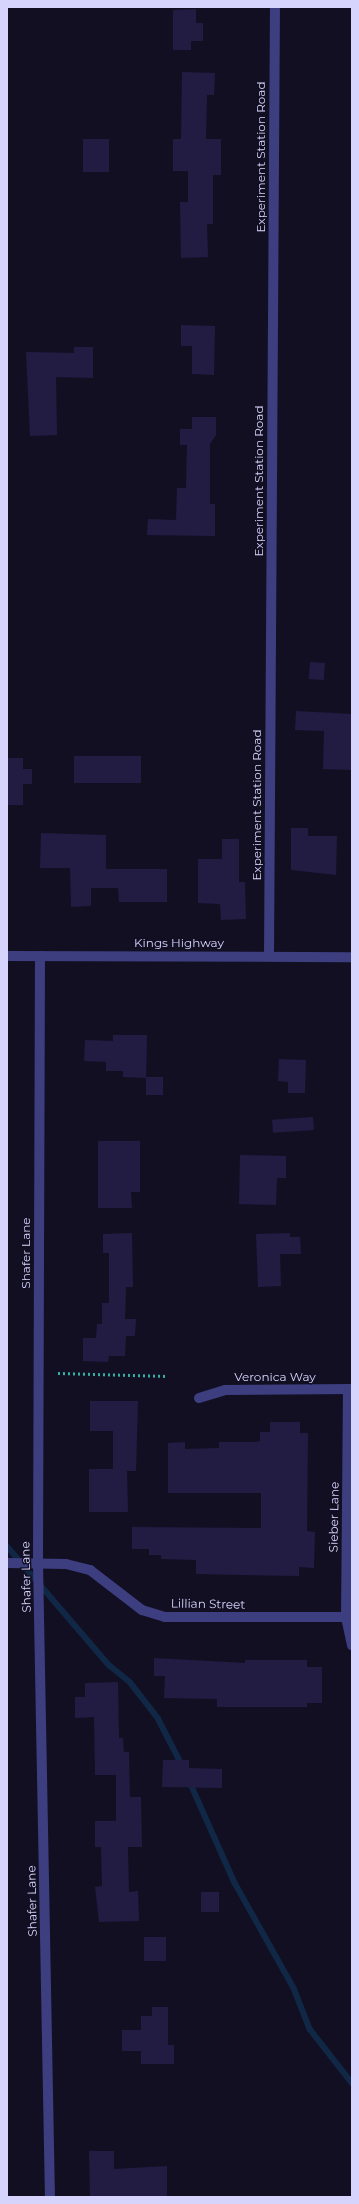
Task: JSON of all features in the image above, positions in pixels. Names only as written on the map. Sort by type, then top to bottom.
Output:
[{"type":"street","name":"Experiment Station Road","points":[[269,956],[275,7]]},
{"type":"street","name":"Kings Highway","points":[[7,956],[352,957]]},
{"type":"street","name":"Shafer Lane","points":[[40,956],[38,1563],[50,2197]]},
{"type":"street","name":"Veronica Way","points":[[199,1398],[225,1390],[350,1389]]},
{"type":"street","name":"Sieber Lane","points":[[350,1389],[349,1617],[352,1645]]},
{"type":"street","name":"Lillian Street","points":[[7,1563],[66,1564],[90,1570],[142,1610],[165,1617],[349,1617]]},
{"type":"path","points":[[58,1373],[168,1376]]},
{"type":"building","points":[[196,9],[196,23],[203,23],[203,41],[191,41],[191,50],[173,50],[173,10]]},
{"type":"building","points":[[182,72],[215,73],[214,95],[207,95],[206,139],[221,139],[221,175],[213,175],[213,224],[207,224],[208,257],[181,258],[180,202],[188,202],[188,171],[173,171],[173,139],[181,139]]},
{"type":"building","points":[[83,139],[109,139],[109,172],[83,172]]},
{"type":"building","points":[[181,325],[215,326],[214,375],[192,374],[192,346],[181,346]]},
{"type":"building","points":[[74,347],[93,347],[93,378],[56,377],[57,435],[30,436],[26,352],[74,353]]},
{"type":"building","points":[[192,417],[216,417],[216,435],[210,444],[210,504],[215,504],[215,536],[147,535],[148,519],[176,520],[177,488],[186,488],[187,445],[180,445],[180,429],[192,429]]},
{"type":"building","points":[[310,662],[325,663],[324,680],[309,679]]},
{"type":"building","points":[[296,711],[352,714],[352,770],[323,769],[324,731],[295,730]]},
{"type":"building","points":[[74,756],[141,756],[141,783],[74,783]]},
{"type":"building","points":[[7,758],[23,758],[23,769],[32,769],[32,784],[23,784],[23,805],[7,805]]},
{"type":"building","points":[[291,828],[308,828],[308,836],[337,836],[336,875],[291,870]]},
{"type":"building","points":[[41,833],[106,835],[106,869],[167,869],[167,902],[119,902],[118,888],[91,888],[91,906],[71,907],[70,868],[40,868]]},
{"type":"building","points":[[222,839],[239,839],[239,882],[245,882],[246,919],[221,920],[220,904],[198,903],[198,859],[222,859]]},
{"type":"building","points":[[113,1035],[147,1035],[146,1078],[123,1077],[123,1071],[106,1071],[106,1062],[84,1061],[85,1040],[113,1041]]},
{"type":"building","points":[[279,1059],[306,1060],[305,1093],[288,1093],[288,1082],[278,1081]]},
{"type":"building","points":[[146,1077],[163,1077],[163,1095],[146,1095]]},
{"type":"building","points":[[313,1117],[314,1130],[273,1133],[272,1120]]},
{"type":"building","points":[[98,1141],[140,1141],[140,1192],[131,1192],[132,1208],[98,1208]]},
{"type":"building","points":[[240,1155],[286,1156],[286,1178],[277,1178],[276,1205],[239,1204]]},
{"type":"building","points":[[132,1233],[133,1287],[126,1287],[125,1319],[136,1319],[135,1336],[126,1336],[125,1356],[109,1356],[108,1362],[83,1361],[83,1338],[96,1338],[97,1324],[102,1324],[102,1303],[109,1303],[109,1253],[103,1253],[103,1234]]},
{"type":"building","points":[[290,1233],[290,1237],[300,1237],[301,1254],[280,1254],[281,1286],[258,1287],[256,1234]]},
{"type":"building","points":[[90,1401],[138,1401],[136,1471],[127,1471],[128,1512],[89,1512],[89,1469],[113,1469],[113,1431],[90,1431]]},
{"type":"building","points":[[270,1422],[300,1422],[300,1433],[308,1433],[307,1531],[315,1532],[314,1568],[299,1567],[299,1576],[196,1574],[196,1560],[161,1559],[161,1555],[149,1555],[149,1549],[132,1549],[132,1527],[261,1528],[261,1493],[168,1493],[168,1443],[185,1442],[185,1449],[219,1448],[219,1442],[260,1441],[260,1432],[270,1432]]},
{"type":"building","points":[[154,1658],[245,1663],[245,1660],[307,1660],[307,1667],[322,1667],[322,1703],[307,1703],[307,1707],[217,1707],[217,1699],[164,1698],[165,1676],[154,1676]]},
{"type":"building","points":[[118,1682],[119,1738],[123,1738],[124,1752],[129,1752],[130,1797],[141,1797],[142,1847],[128,1847],[129,1892],[138,1891],[139,1921],[99,1922],[95,1887],[102,1886],[101,1847],[95,1847],[95,1821],[116,1821],[116,1775],[95,1775],[94,1717],[75,1718],[75,1697],[85,1697],[85,1683]]},
{"type":"building","points":[[163,1760],[189,1760],[189,1768],[222,1769],[222,1788],[162,1787]]},
{"type":"building","points":[[201,1892],[219,1892],[219,1912],[201,1912]]},
{"type":"building","points":[[144,1937],[166,1937],[166,1961],[144,1961]]},
{"type":"building","points":[[152,2007],[168,2007],[168,2045],[174,2045],[174,2064],[141,2064],[141,2051],[122,2051],[122,2030],[141,2030],[141,2016],[152,2016]]},
{"type":"building","points":[[89,2151],[114,2151],[114,2169],[167,2166],[167,2197],[90,2197]]},
{"type":"waterway","points":[[7,1546],[109,1665],[130,1682],[158,1718],[182,1765]]},
{"type":"waterway","points":[[190,1782],[235,1883],[294,1988],[310,2029],[352,2083]]}]
